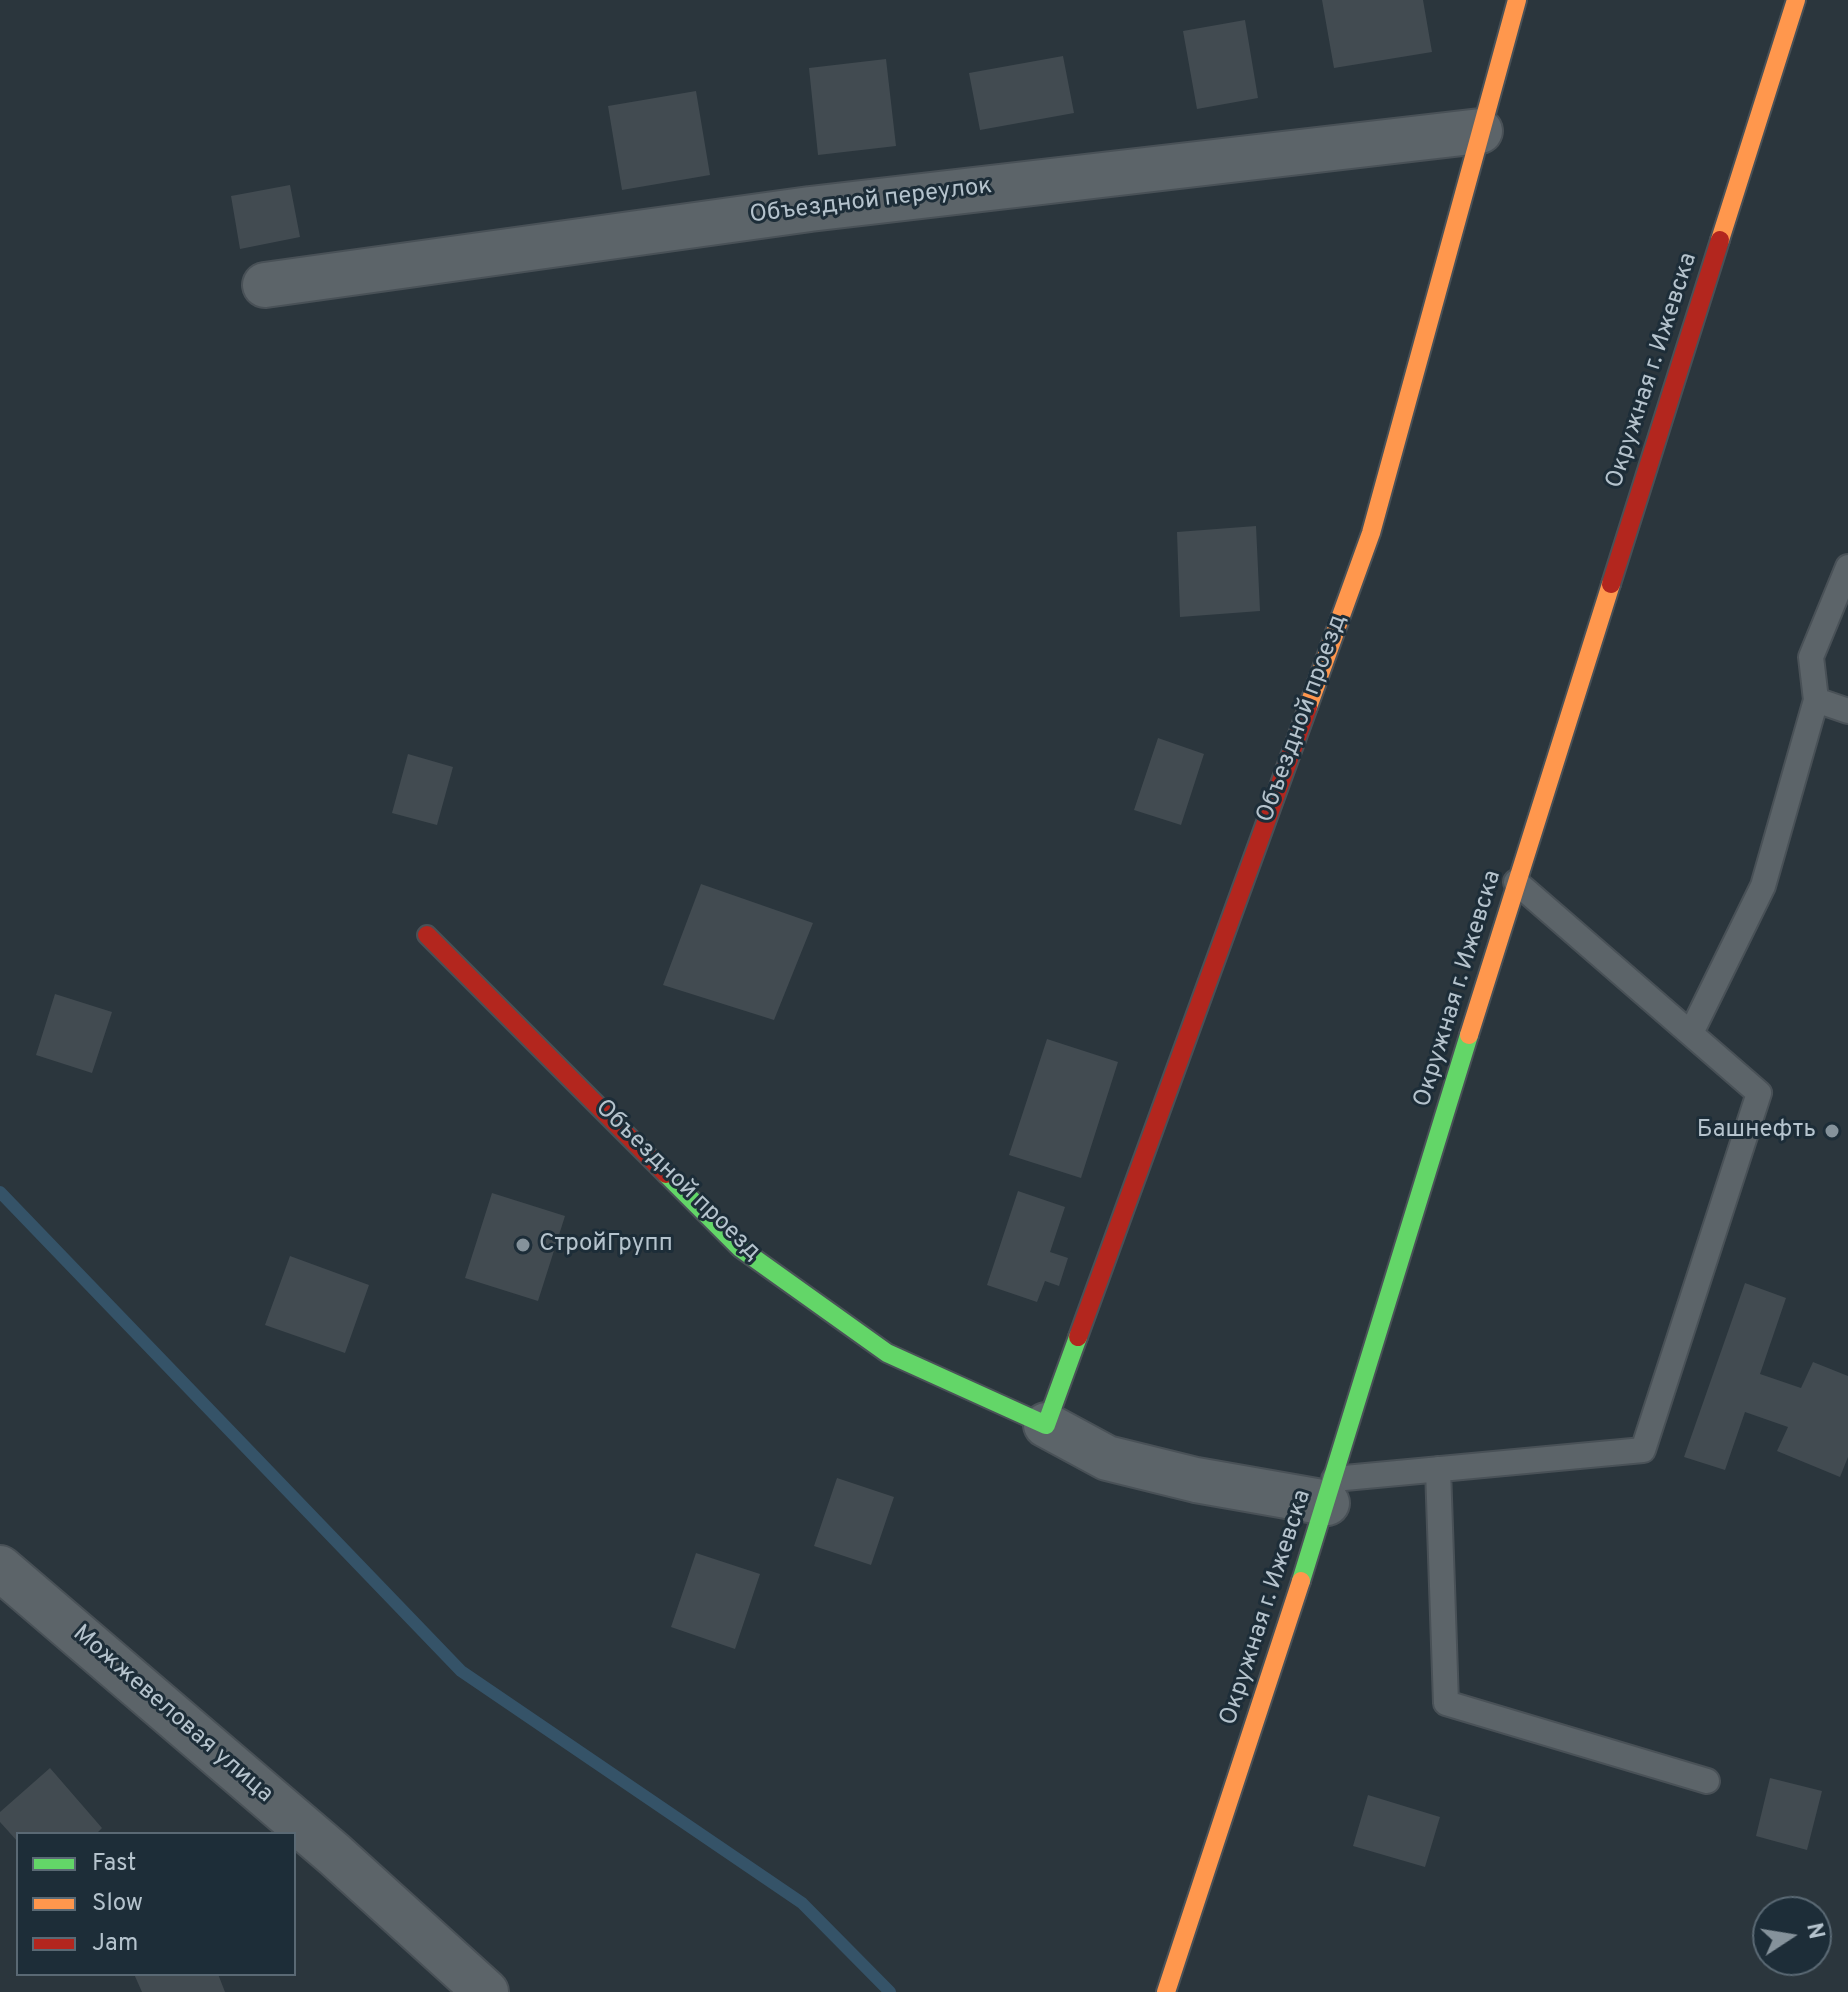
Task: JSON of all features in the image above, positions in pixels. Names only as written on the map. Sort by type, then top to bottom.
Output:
[{"type":"street","name":"Объездной проезд","points":[[1046,1425],[1371,533],[1517,0]]},
{"type":"street","name":"Окружная г. Ижевска","points":[[1166,1992],[1331,1491],[1516,882],[1796,0]]},
{"type":"street","name":"Объездной переулок","points":[[265,285],[810,209],[1480,131]]},
{"type":"street","name":"Объездной проезд","points":[[427,935],[740,1248],[887,1353],[1046,1425],[1107,1458],[1196,1480],[1331,1491]]},
{"type":"street","name":"Можжевеловая улица","points":[[0,1568],[334,1854],[486,1992]]},
{"type":"lane","points":[[1691,1033],[1763,886],[1816,700],[1811,657],[1848,567]]},
{"type":"lane","points":[[1816,700],[1848,711]]},
{"type":"lane","points":[[1331,1491],[1438,1469],[1643,1450],[1759,1093],[1516,882]]},
{"type":"lane","points":[[1438,1469],[1446,1703],[1707,1781]]},
{"type":"building","points":[[1322,0],[1423,0],[1432,52],[1334,68]]},
{"type":"building","points":[[1245,20],[1258,98],[1197,109],[1183,31]]},
{"type":"building","points":[[1063,56],[1074,113],[980,130],[969,73]]},
{"type":"building","points":[[886,59],[896,146],[818,155],[809,68]]},
{"type":"building","points":[[696,91],[710,175],[622,190],[608,106]]},
{"type":"building","points":[[290,185],[300,237],[240,249],[231,196]]},
{"type":"building","points":[[1256,526],[1260,611],[1180,617],[1177,532]]},
{"type":"building","points":[[1158,738],[1204,754],[1181,825],[1134,810]]},
{"type":"building","points":[[408,754],[453,767],[437,825],[392,813]]},
{"type":"building","points":[[701,884],[813,923],[774,1020],[663,985]]},
{"type":"building","points":[[55,994],[112,1012],[92,1073],[36,1055]]},
{"type":"building","points":[[1047,1039],[1118,1062],[1081,1178],[1009,1155]]},
{"type":"building","points":[[1018,1191],[1065,1207],[1050,1252],[1068,1258],[1059,1286],[1045,1281],[1037,1302],[987,1285]]},
{"type":"building","points":[[492,1193],[565,1216],[538,1301],[465,1278]]},
{"type":"building","points":[[290,1256],[369,1285],[345,1353],[265,1325]]},
{"type":"building","points":[[1745,1283],[1786,1298],[1760,1374],[1801,1388],[1813,1362],[1848,1376],[1848,1457],[1840,1477],[1777,1451],[1788,1427],[1745,1412],[1725,1470],[1684,1457]]},
{"type":"building","points":[[837,1478],[894,1497],[871,1565],[814,1546]]},
{"type":"building","points":[[696,1553],[760,1574],[735,1649],[671,1627]]},
{"type":"building","points":[[50,1768],[102,1828],[98,1832],[16,1832],[16,1840],[0,1822],[0,1812]]},
{"type":"building","points":[[1770,1778],[1822,1791],[1807,1850],[1756,1836]]},
{"type":"building","points":[[1368,1795],[1440,1817],[1425,1867],[1353,1846]]},
{"type":"building","points":[[135,1976],[219,1976],[225,1992],[142,1992]]},
{"type":"waterway","points":[[0,1192],[461,1671],[802,1903],[890,1992]]},
{"type":"traffic: fast","points":[[1301,1581],[1469,1035]]},
{"type":"traffic: fast","points":[[666,1174],[740,1248],[887,1353],[1046,1425],[1078,1337]]},
{"type":"traffic: slow","points":[[1308,707],[1371,533],[1517,0]]},
{"type":"traffic: slow","points":[[1720,240],[1796,0]]},
{"type":"traffic: slow","points":[[1469,1035],[1611,584]]},
{"type":"traffic: slow","points":[[1166,1992],[1301,1581]]},
{"type":"traffic: jam","points":[[1611,584],[1720,240]]},
{"type":"traffic: jam","points":[[1078,1337],[1308,707]]},
{"type":"traffic: jam","points":[[427,935],[666,1174]]},
{"type":"place","name":"Башнефть","points":[[1832,1131]]},
{"type":"place","name":"СтройГрупп","points":[[523,1245]]}]
